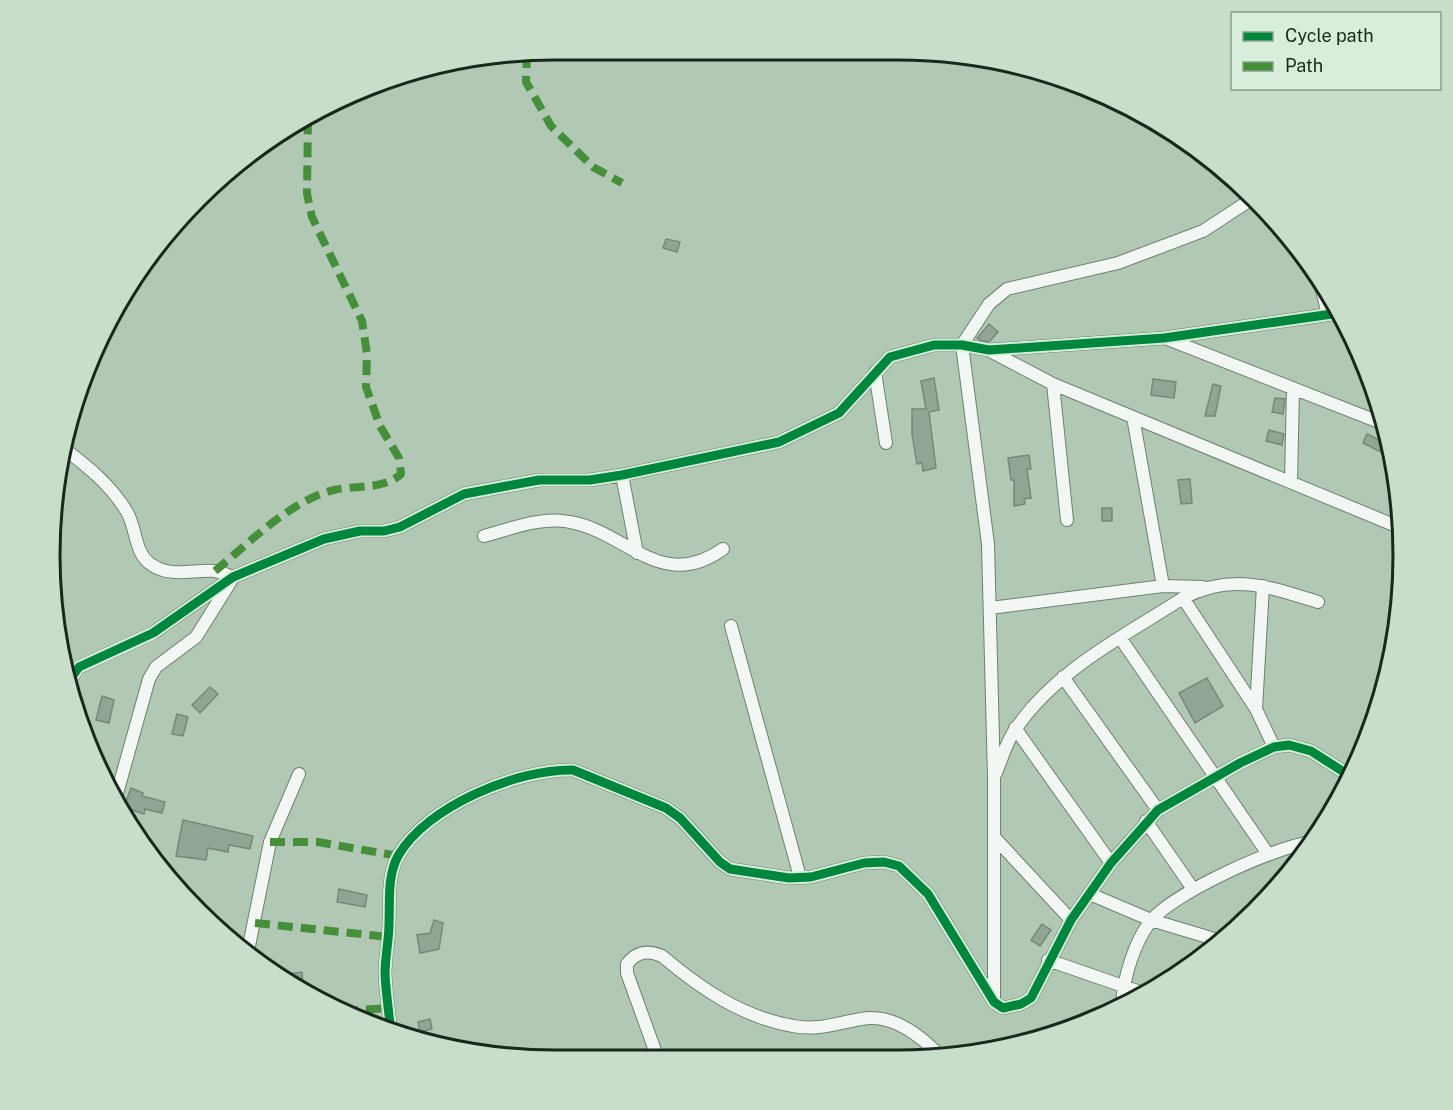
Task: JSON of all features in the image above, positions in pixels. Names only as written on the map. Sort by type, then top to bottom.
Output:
[{"type":"street","points":[[994,1002],[994,777],[988,544],[962,345],[989,304],[1007,289],[1118,263],[1203,231],[1246,203]]},
{"type":"street","points":[[75,673],[79,667],[153,633],[233,577],[324,538],[360,531],[384,531],[400,526],[464,494],[539,480],[590,480],[622,475],[743,451],[801,433],[839,413],[890,357],[912,349],[962,345],[989,350],[1164,338],[1330,314]]},
{"type":"street","points":[[1164,338],[1374,420]]},
{"type":"street","points":[[989,350],[1053,384],[1392,524]]},
{"type":"street","points":[[875,372],[886,443]]},
{"type":"street","points":[[1053,384],[1068,520]]},
{"type":"street","points":[[1290,482],[1293,388]]},
{"type":"street","points":[[1133,417],[1163,586]]},
{"type":"street","points":[[71,454],[93,471],[113,492],[129,514],[139,548],[152,565],[169,571],[215,571],[233,577]]},
{"type":"street","points":[[622,475],[637,553]]},
{"type":"street","points":[[484,537],[522,526],[570,522],[654,562],[690,565],[712,557],[723,549]]},
{"type":"street","points":[[119,788],[149,679],[156,667],[196,637],[233,577]]},
{"type":"street","points":[[990,608],[1163,586],[1204,587],[1233,583],[1263,586],[1318,602]]},
{"type":"street","points":[[1256,709],[1263,586]]},
{"type":"street","points":[[994,777],[1016,728],[1044,694],[1063,677],[1183,598],[1204,587]]},
{"type":"street","points":[[1183,598],[1256,709],[1274,747]]},
{"type":"street","points":[[731,626],[800,877]]},
{"type":"street","points":[[1121,639],[1268,854]]},
{"type":"street","points":[[1063,677],[1158,810]]},
{"type":"street","points":[[1016,728],[1111,863]]},
{"type":"street","points":[[390,1022],[385,972],[390,888],[398,856],[445,810],[513,780],[559,770],[573,770],[666,808],[680,818],[720,862],[730,869],[811,877],[864,863],[884,862],[899,866],[928,894],[994,1002],[1003,1008],[1031,998],[1048,960],[1071,921],[1111,863],[1158,810],[1274,747],[1289,745],[1311,751],[1343,772]]},
{"type":"street","points":[[249,944],[270,842],[299,774]]},
{"type":"street","points":[[1146,821],[1193,889]]},
{"type":"street","points":[[994,837],[1071,921]]},
{"type":"street","points":[[1122,996],[1123,987],[1139,941],[1151,920],[1193,889],[1268,854],[1298,846]]},
{"type":"street","points":[[1090,894],[1151,920],[1212,937]]},
{"type":"street","points":[[655,1050],[627,973],[627,964],[633,956],[641,952],[652,952],[662,956],[716,997],[772,1020],[817,1029],[873,1017],[907,1029],[931,1049]]},
{"type":"street","points":[[1048,960],[1134,990]]},
{"type":"building","points":[[666,239],[680,242],[677,252],[663,248]]},
{"type":"building","points":[[989,324],[998,332],[989,342],[977,338]]},
{"type":"building","points":[[934,378],[939,410],[929,412],[936,468],[923,471],[922,463],[917,464],[912,434],[912,409],[926,409],[921,381]]},
{"type":"building","points":[[1153,379],[1176,382],[1174,398],[1151,395]]},
{"type":"building","points":[[1213,384],[1221,386],[1215,416],[1205,416]]},
{"type":"building","points":[[1275,398],[1285,399],[1283,414],[1272,412]]},
{"type":"building","points":[[1269,430],[1284,434],[1282,445],[1266,441]]},
{"type":"building","points":[[1367,434],[1379,440],[1381,452],[1363,443]]},
{"type":"building","points":[[1029,455],[1031,469],[1027,469],[1031,498],[1024,499],[1025,504],[1014,506],[1014,480],[1011,480],[1008,458]]},
{"type":"building","points":[[1190,479],[1192,503],[1181,504],[1178,480]]},
{"type":"building","points":[[1102,508],[1112,508],[1112,521],[1102,521]]},
{"type":"building","points":[[1207,678],[1223,706],[1195,723],[1179,693]]},
{"type":"building","points":[[210,687],[218,694],[200,713],[192,705]]},
{"type":"building","points":[[102,696],[114,700],[109,723],[96,720]]},
{"type":"building","points":[[177,714],[188,717],[183,736],[172,734]]},
{"type":"building","points":[[131,788],[143,793],[142,796],[165,802],[162,813],[145,809],[144,814],[130,809],[126,802]]},
{"type":"building","points":[[183,820],[253,836],[250,849],[229,845],[228,852],[208,848],[206,860],[176,856]]},
{"type":"building","points":[[339,889],[367,895],[365,907],[337,902]]},
{"type":"building","points":[[434,920],[443,923],[439,949],[420,953],[417,935],[430,933]]},
{"type":"building","points":[[1042,924],[1051,930],[1040,946],[1031,940]]},
{"type":"building","points":[[302,972],[303,981],[290,974]]},
{"type":"building","points":[[430,1019],[432,1029],[420,1031],[418,1022]]},
{"type":"marked path","points":[[527,61],[526,82],[551,126],[593,167],[622,183]]},
{"type":"marked path","points":[[215,571],[271,524],[302,503],[334,490],[386,483],[401,474],[399,458],[380,426],[366,387],[367,354],[362,321],[312,217],[307,194],[308,126]]},
{"type":"marked path","points":[[270,842],[318,842],[398,856]]},
{"type":"marked path","points":[[255,923],[389,937]]},
{"type":"marked path","points":[[361,1010],[388,1008]]},
{"type":"cycle path","points":[[75,673],[79,667],[153,633],[233,577],[324,539],[360,531],[384,531],[400,527],[464,494],[539,480],[590,480],[622,475],[779,442],[839,413],[890,357],[934,345],[962,345],[989,350],[1164,338],[1330,314]]},
{"type":"cycle path","points":[[390,1021],[385,968],[392,872],[398,856],[412,838],[430,821],[451,807],[475,794],[526,776],[573,770],[666,808],[680,818],[720,862],[730,869],[789,878],[811,877],[864,863],[884,862],[899,866],[928,894],[994,1002],[1003,1008],[1021,1004],[1031,998],[1071,920],[1111,863],[1158,810],[1240,763],[1274,747],[1289,745],[1311,751],[1343,772]]}]
